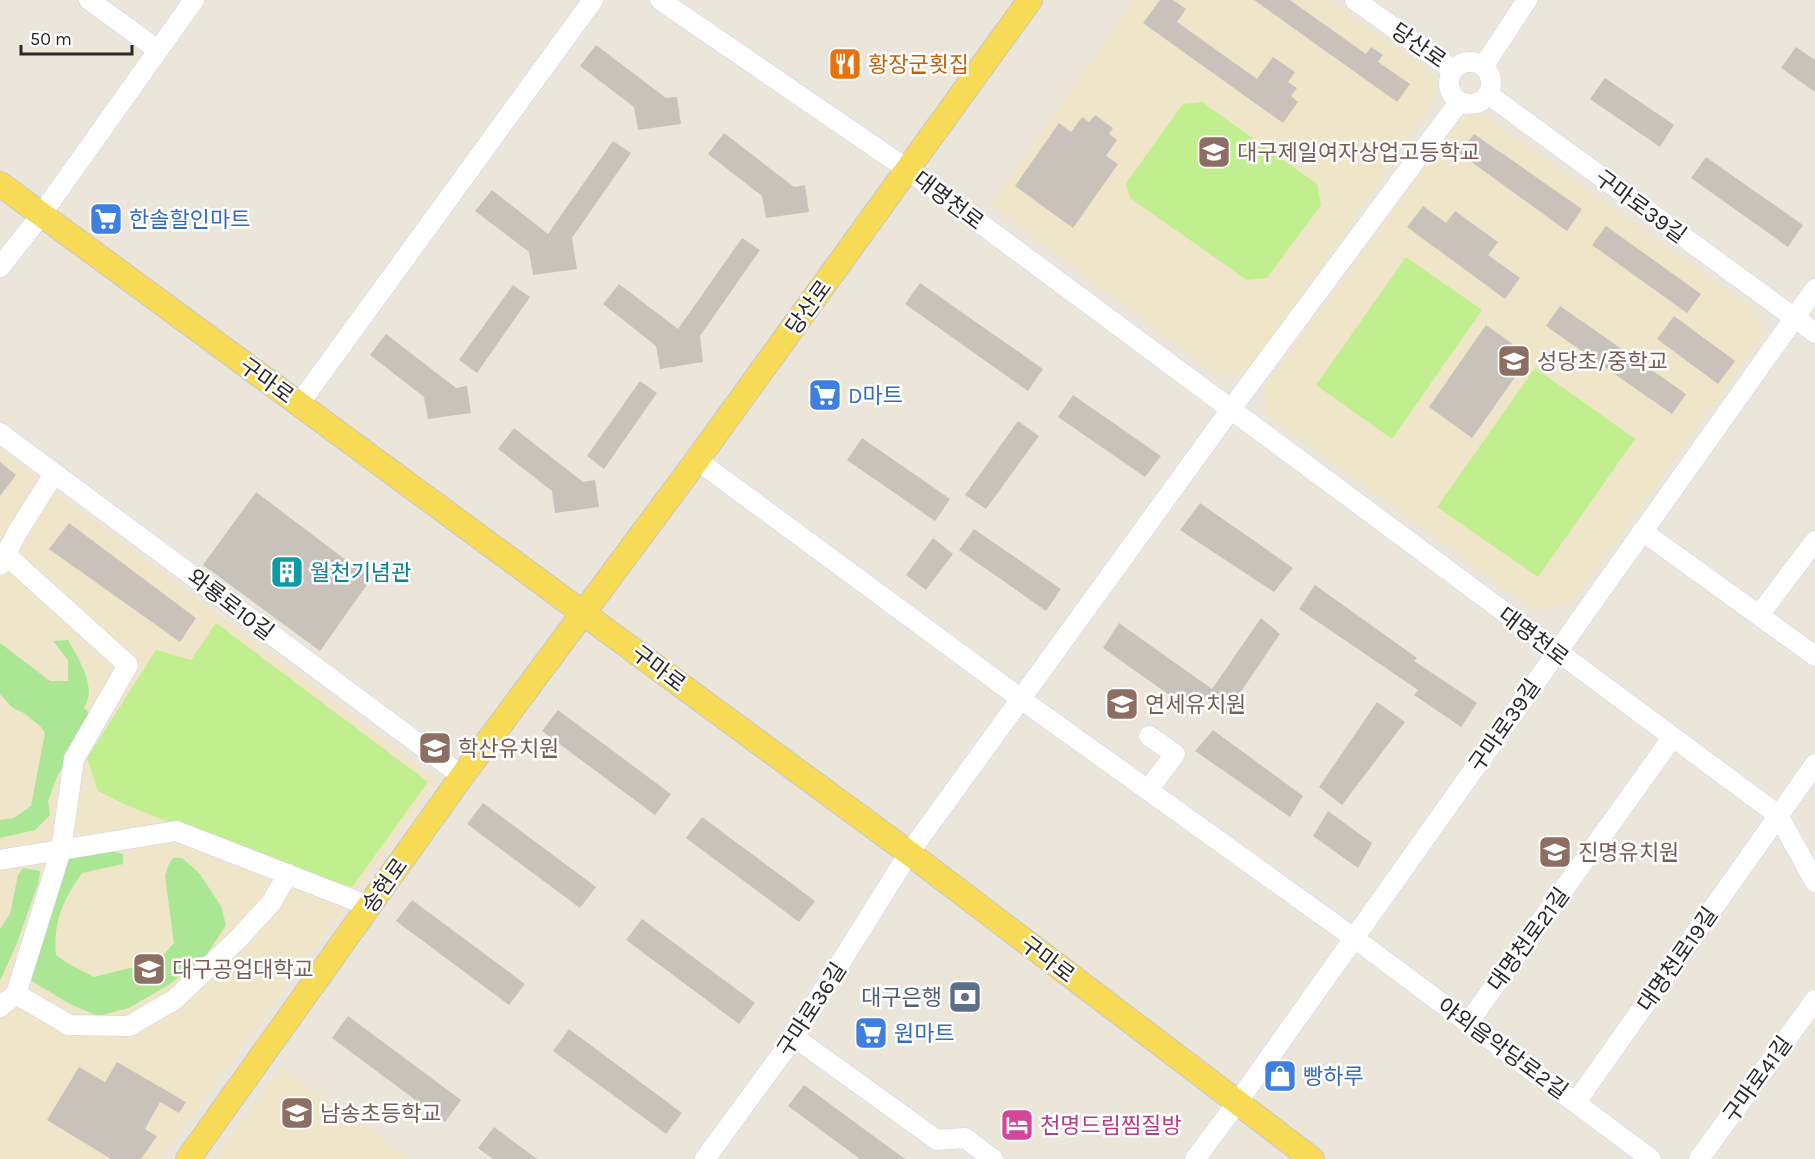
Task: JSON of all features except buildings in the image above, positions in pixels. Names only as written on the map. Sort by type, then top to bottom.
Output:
[{"type":"main road","name":"당산로","points":[[584,612],[697,460],[1030,0]]},
{"type":"main road","name":"구마로","points":[[0,184],[909,853],[1312,1159]]},
{"type":"main road","name":"송현로","points":[[188,1159],[462,776],[584,612]]},
{"type":"street","points":[[89,0],[158,50]]},
{"type":"street","points":[[0,267],[41,215],[194,0]]},
{"type":"street","points":[[299,404],[592,0]]},
{"type":"street","name":"대명천로","points":[[660,0],[907,169],[1778,815],[1815,882]]},
{"type":"street","name":"당산로","points":[[1354,0],[1453,70]]},
{"type":"street","points":[[1483,67],[1527,0]]},
{"type":"street","points":[[1471,62],[1483,67],[1491,80],[1488,94],[1477,103],[1470,105],[1459,102],[1452,96],[1449,89],[1453,70],[1471,62]]},
{"type":"street","name":"구마로39길","points":[[1488,94],[1794,318]]},
{"type":"street","points":[[1231,409],[1459,102]]},
{"type":"street","name":"구마로39길","points":[[1195,1159],[1815,289]]},
{"type":"street","points":[[1794,318],[1815,333]]},
{"type":"street","name":"구마로36길","points":[[705,1159],[794,1037],[909,853],[1231,409]]},
{"type":"street","name":"와룡로10길","points":[[0,433],[462,776]]},
{"type":"street","name":"야외음악당로2길","points":[[697,460],[1021,699],[1354,938],[1651,1159]]},
{"type":"street","points":[[0,1007],[16,994],[61,850],[74,759],[128,665],[3,560],[18,531],[54,474]]},
{"type":"street","points":[[1642,531],[1815,656]]},
{"type":"street","points":[[1759,615],[1815,541]]},
{"type":"street","points":[[1148,790],[1175,754],[1149,736]]},
{"type":"street","name":"대명천로21길","points":[[1468,1023],[1672,738]]},
{"type":"street","name":"대명천로19길","points":[[1576,1102],[1815,764]]},
{"type":"street","points":[[0,860],[176,831],[369,906]]},
{"type":"street","points":[[16,994],[69,1025],[129,1026],[174,1000],[239,938],[271,903],[288,874]]},
{"type":"street","name":"구마로41길","points":[[1699,1159],[1815,1000]]},
{"type":"street","points":[[794,1037],[937,1140],[965,1138],[993,1159]]},
{"type":"shaded area","name":"대구제일여자상업고등학교","points":[[1134,0],[1329,0],[1434,75],[1436,99],[1246,377],[1215,374],[991,205]]},
{"type":"shaded area","name":"성당초/중학교","points":[[1479,112],[1756,311],[1764,334],[1574,601],[1538,612],[1265,413],[1264,387],[1459,119]]},
{"type":"shaded area","name":"대구공업대학교","points":[[0,449],[437,780],[161,1159],[0,1159]]},
{"type":"shaded area","name":"남송초등학교","points":[[281,1067],[410,1159],[214,1159]]},
{"type":"green space","points":[[1202,102],[1317,184],[1321,205],[1267,278],[1247,280],[1130,198],[1126,183],[1183,104]]},
{"type":"green space","points":[[1406,257],[1482,310],[1392,439],[1316,385]]},
{"type":"green space","points":[[1535,368],[1635,439],[1538,577],[1437,507]]},
{"type":"green space","points":[[216,623],[428,782],[352,887],[335,887],[126,805],[98,791],[87,758],[156,650],[191,660]]},
{"type":"green space","points":[[68,640],[87,680],[89,694],[84,708],[91,715],[57,777],[48,801],[50,815],[35,830],[0,838],[0,820],[14,818],[31,806],[45,733],[24,713],[13,708],[0,694],[0,643],[50,681],[68,681],[68,660],[53,641]]},
{"type":"green space","points":[[95,848],[123,854],[123,864],[82,873],[70,893],[58,922],[55,943],[56,955],[67,963],[94,977],[158,961],[174,943],[165,876],[173,858],[182,858],[199,873],[221,906],[226,925],[208,953],[170,984],[129,1008],[98,1016],[70,1004],[32,981],[30,975],[69,856]]},
{"type":"green space","points":[[23,868],[40,871],[39,881],[17,943],[0,981],[0,929],[10,914],[18,875]]},
{"type":"place","name":"황장군횟집","points":[[845,64]]},
{"type":"place","name":"대구제일여자상업고등학교","points":[[1214,152]]},
{"type":"place","name":"한솔할인마트","points":[[106,219]]},
{"type":"place","name":"성당초/중학교","points":[[1514,361]]},
{"type":"place","name":"D마트","points":[[825,395]]},
{"type":"place","name":"월천기념관","points":[[287,572]]},
{"type":"place","name":"연세유치원","points":[[1122,704]]},
{"type":"place","name":"학산유치원","points":[[435,748]]},
{"type":"place","name":"진명유치원","points":[[1555,852]]},
{"type":"place","name":"대구공업대학교","points":[[149,969]]},
{"type":"place","name":"대구은행","points":[[965,997]]},
{"type":"place","name":"원마트","points":[[871,1033]]},
{"type":"place","name":"빵하루","points":[[1280,1076]]},
{"type":"place","name":"남송초등학교","points":[[297,1113]]},
{"type":"place","name":"천명드림찜질방","points":[[1017,1125]]}]
